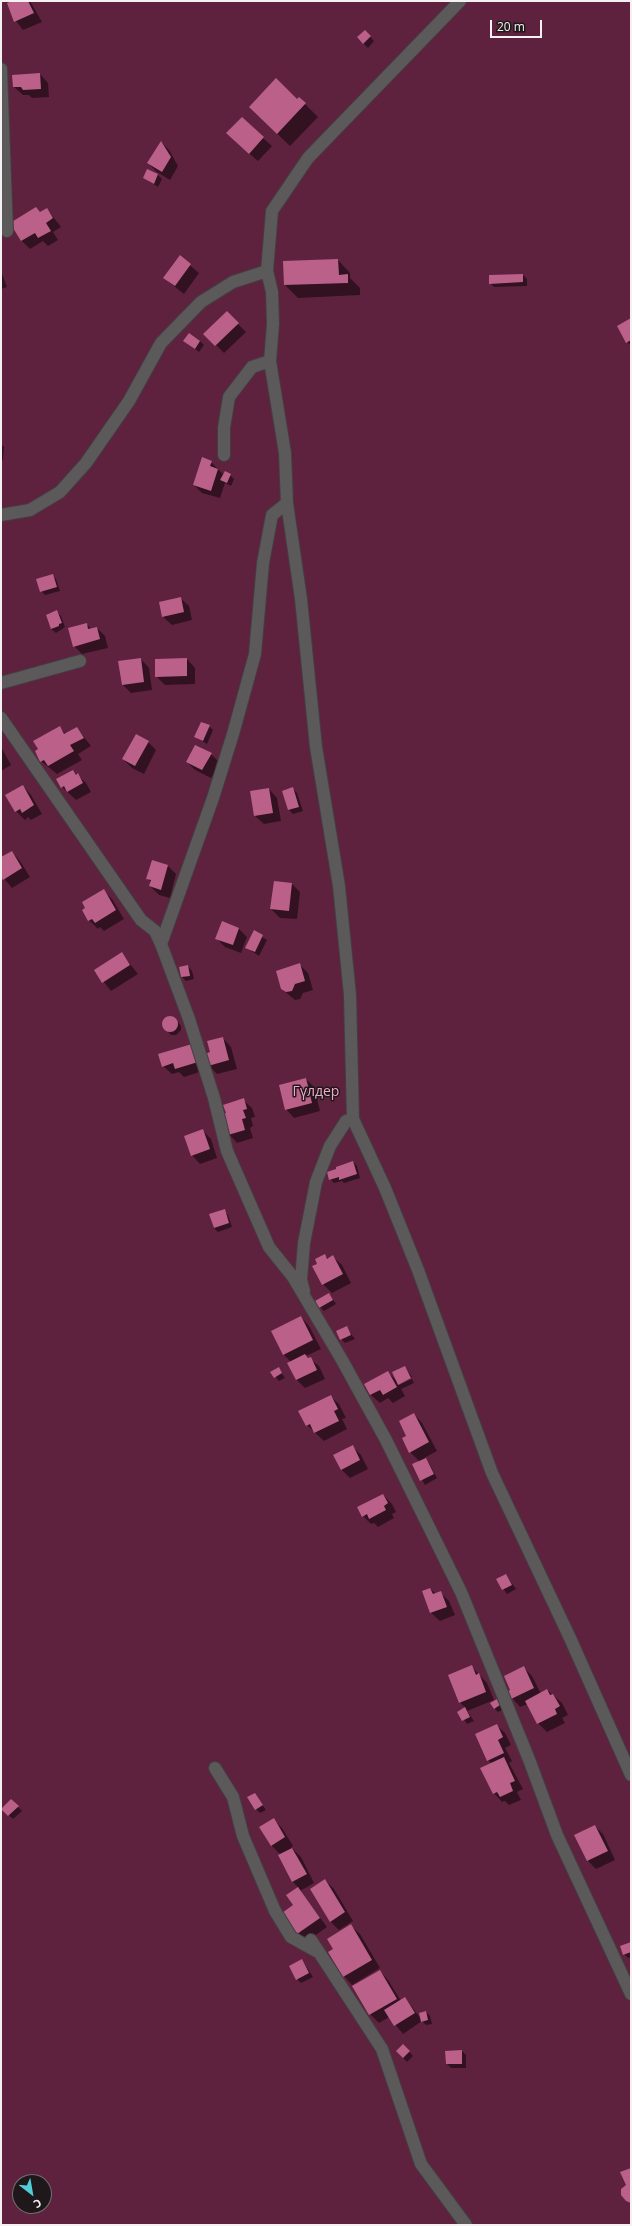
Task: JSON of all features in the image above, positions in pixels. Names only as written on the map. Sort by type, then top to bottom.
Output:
[{"type":"street","points":[[460,1],[308,158],[272,211],[267,271],[272,292],[273,324],[270,361],[285,453],[287,503],[301,599],[316,748],[339,886],[350,995],[354,1119],[385,1188],[418,1270],[492,1473],[570,1638],[631,1775]]},
{"type":"street","points":[[1,69],[7,231]]},
{"type":"street","points":[[1,515],[30,510],[60,492],[86,463],[129,401],[161,343],[200,302],[233,282],[267,271]]},
{"type":"street","points":[[224,455],[224,428],[229,397],[252,367],[270,361]]},
{"type":"street","points":[[161,944],[213,798],[233,734],[255,654],[263,562],[272,515],[287,503]]},
{"type":"street","points":[[1,683],[80,661]]},
{"type":"street","points":[[1,718],[141,920],[155,931],[189,1019],[214,1098],[227,1151],[269,1247],[305,1297],[386,1440],[460,1592],[530,1762],[557,1835],[631,1994]]},
{"type":"street","points":[[305,1297],[301,1280],[302,1265],[316,1182],[330,1146],[346,1121],[354,1119]]},
{"type":"street","points":[[216,1768],[233,1797],[243,1836],[275,1911],[291,1937],[319,1952]]},
{"type":"street","points":[[311,1940],[382,2049],[422,2164],[466,2225]]},
{"type":"green space","name":"Гүлдер","points":[[1,1],[631,1],[631,2225],[1,2225]]},
{"type":"building","points":[[12,1],[28,1],[34,13],[14,22],[7,3]]},
{"type":"building","points":[[365,30],[371,36],[363,44],[357,37]]},
{"type":"building","points":[[40,73],[41,89],[23,90],[21,87],[13,87],[12,75]]},
{"type":"building","points":[[276,78],[297,99],[299,97],[306,103],[277,134],[249,107]]},
{"type":"building","points":[[242,117],[264,137],[249,154],[226,133]]},
{"type":"building","points":[[161,141],[171,157],[162,172],[147,163]]},
{"type":"building","points":[[147,169],[158,174],[154,184],[143,178]]},
{"type":"building","points":[[36,207],[40,212],[47,208],[53,218],[46,223],[51,231],[38,238],[35,233],[21,241],[10,223]]},
{"type":"building","points":[[180,255],[191,264],[175,286],[163,278]]},
{"type":"building","points":[[338,259],[339,275],[348,274],[348,283],[284,285],[283,261]]},
{"type":"building","points":[[523,274],[523,282],[489,284],[489,275]]},
{"type":"building","points":[[227,311],[239,323],[215,346],[203,334]]},
{"type":"building","points":[[631,318],[631,340],[626,343],[617,326]]},
{"type":"building","points":[[189,333],[200,341],[195,349],[183,341]]},
{"type":"building","points":[[202,457],[212,461],[210,466],[218,469],[211,491],[193,485]]},
{"type":"building","points":[[225,471],[231,474],[227,483],[220,480]]},
{"type":"building","points":[[53,574],[57,587],[40,592],[36,579]]},
{"type":"building","points":[[181,597],[184,612],[162,617],[159,602]]},
{"type":"building","points":[[57,610],[62,623],[51,629],[46,615]]},
{"type":"building","points":[[87,623],[88,629],[97,627],[100,639],[73,647],[68,628]]},
{"type":"building","points":[[141,658],[144,682],[122,685],[118,661]]},
{"type":"building","points":[[187,658],[187,676],[155,677],[155,659]]},
{"type":"building","points":[[201,722],[210,725],[203,741],[194,737]]},
{"type":"building","points":[[60,726],[64,734],[77,727],[84,738],[70,745],[74,751],[48,766],[44,760],[40,762],[35,751],[38,749],[33,741]]},
{"type":"building","points":[[136,734],[149,741],[135,766],[122,759]]},
{"type":"building","points":[[195,745],[212,753],[202,770],[186,762]]},
{"type":"building","points":[[73,770],[76,775],[78,773],[83,783],[67,792],[64,786],[61,788],[56,779]]},
{"type":"building","points":[[23,785],[34,805],[22,813],[20,809],[15,812],[5,795]]},
{"type":"building","points":[[293,787],[299,807],[288,810],[282,791]]},
{"type":"building","points":[[269,788],[273,813],[254,816],[250,791]]},
{"type":"building","points":[[12,851],[22,868],[3,880],[1,877],[1,857]]},
{"type":"building","points":[[152,860],[168,865],[161,890],[149,886],[151,880],[146,879]]},
{"type":"building","points":[[274,881],[292,883],[289,911],[270,909]]},
{"type":"building","points":[[104,889],[116,910],[95,923],[92,919],[88,921],[82,910],[85,908],[82,902]]},
{"type":"building","points":[[222,921],[239,928],[233,945],[215,939]]},
{"type":"building","points":[[254,930],[263,935],[255,952],[245,948]]},
{"type":"building","points":[[122,952],[130,965],[102,983],[94,970]]},
{"type":"building","points":[[300,963],[305,981],[295,984],[292,991],[286,992],[281,989],[276,971]]},
{"type":"building","points":[[188,965],[190,976],[181,977],[179,967]]},
{"type":"building","points":[[167,1016],[173,1016],[178,1021],[176,1030],[173,1032],[167,1032],[162,1027],[162,1021]]},
{"type":"building","points":[[223,1037],[229,1060],[208,1066],[205,1054],[210,1052],[207,1041]]},
{"type":"building","points":[[192,1044],[198,1062],[175,1069],[173,1063],[162,1067],[158,1054]]},
{"type":"building","points":[[306,1078],[312,1103],[285,1110],[279,1085]]},
{"type":"building","points":[[244,1098],[247,1109],[243,1110],[246,1118],[242,1119],[245,1130],[228,1135],[221,1114],[226,1113],[223,1105]]},
{"type":"building","points":[[203,1129],[210,1149],[191,1156],[184,1136]]},
{"type":"building","points":[[353,1161],[357,1174],[339,1180],[339,1177],[329,1180],[327,1172]]},
{"type":"building","points":[[225,1209],[229,1223],[214,1228],[209,1214]]},
{"type":"building","points":[[325,1254],[327,1259],[333,1255],[343,1274],[322,1285],[312,1266],[317,1264],[315,1259]]},
{"type":"building","points":[[329,1293],[333,1300],[319,1308],[315,1301]]},
{"type":"building","points":[[301,1316],[313,1340],[283,1355],[271,1331]]},
{"type":"building","points":[[347,1326],[351,1335],[340,1340],[336,1331]]},
{"type":"building","points":[[305,1354],[308,1358],[311,1357],[317,1370],[296,1380],[287,1363]]},
{"type":"building","points":[[405,1366],[411,1378],[398,1385],[392,1372]]},
{"type":"building","points":[[279,1367],[282,1373],[274,1378],[270,1372]]},
{"type":"building","points":[[388,1371],[397,1387],[383,1395],[380,1390],[370,1395],[364,1384]]},
{"type":"building","points":[[331,1395],[338,1409],[334,1411],[339,1421],[314,1433],[310,1424],[306,1426],[298,1411]]},
{"type":"building","points":[[414,1413],[429,1442],[409,1453],[402,1438],[406,1436],[399,1421]]},
{"type":"building","points":[[353,1445],[360,1460],[341,1470],[333,1455]]},
{"type":"building","points":[[426,1458],[434,1474],[420,1481],[412,1464]]},
{"type":"building","points":[[383,1494],[388,1503],[384,1506],[386,1510],[369,1519],[367,1514],[362,1517],[357,1507]]},
{"type":"building","points":[[506,1574],[512,1585],[502,1590],[496,1579]]},
{"type":"building","points":[[430,1588],[433,1594],[441,1591],[447,1607],[430,1613],[422,1591]]},
{"type":"building","points":[[472,1665],[476,1675],[479,1673],[486,1692],[459,1703],[448,1675]]},
{"type":"building","points":[[524,1666],[534,1688],[511,1699],[508,1691],[510,1690],[504,1676]]},
{"type":"building","points":[[547,1689],[550,1695],[553,1694],[560,1706],[555,1709],[557,1714],[537,1724],[525,1701]]},
{"type":"building","points":[[497,1699],[500,1705],[494,1709],[490,1703]]},
{"type":"building","points":[[465,1707],[470,1717],[462,1721],[457,1712]]},
{"type":"building","points":[[497,1724],[503,1737],[498,1740],[504,1753],[487,1761],[475,1734]]},
{"type":"building","points":[[504,1757],[515,1781],[510,1783],[513,1791],[500,1797],[497,1792],[493,1794],[480,1768]]},
{"type":"building","points":[[255,1793],[263,1805],[255,1810],[247,1797]]},
{"type":"building","points":[[11,1799],[19,1806],[8,1816],[1,1809]]},
{"type":"building","points":[[274,1818],[285,1837],[271,1846],[259,1827]]},
{"type":"building","points":[[595,1825],[608,1851],[587,1861],[574,1835]]},
{"type":"building","points":[[292,1848],[307,1874],[292,1882],[278,1855]]},
{"type":"building","points":[[325,1879],[345,1912],[330,1922],[310,1889]]},
{"type":"building","points":[[298,1887],[320,1918],[297,1934],[282,1913],[293,1905],[286,1895]]},
{"type":"building","points":[[351,1924],[372,1960],[343,1977],[328,1952],[333,1949],[327,1939]]},
{"type":"building","points":[[631,1942],[631,1952],[623,1955],[620,1946]]},
{"type":"building","points":[[302,1959],[309,1973],[296,1980],[289,1966]]},
{"type":"building","points":[[380,1970],[397,1999],[369,2015],[352,1986]]},
{"type":"building","points":[[405,1997],[415,2013],[394,2026],[384,2010]]},
{"type":"building","points":[[426,2011],[428,2020],[421,2022],[419,2013]]},
{"type":"building","points":[[403,2044],[410,2051],[403,2058],[396,2051]]},
{"type":"building","points":[[462,2050],[462,2064],[446,2064],[445,2051]]},
{"type":"building","points":[[631,2168],[631,2203],[626,2201],[621,2195],[621,2189],[626,2185],[620,2172]]}]
